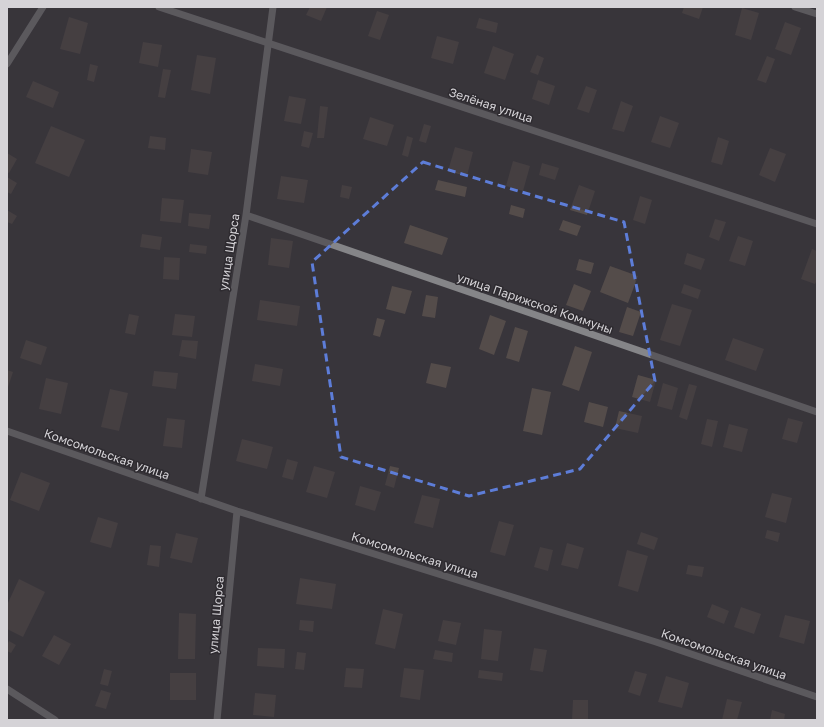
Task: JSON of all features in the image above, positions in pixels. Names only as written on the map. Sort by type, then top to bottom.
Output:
[{"type":"street","points":[[7,64],[43,7]]},
{"type":"street","name":"Зелёная улица","points":[[159,7],[267,44],[817,224]]},
{"type":"street","name":"улица Щорса","points":[[202,499],[246,215],[273,7]]},
{"type":"street","points":[[795,7],[817,14]]},
{"type":"street","name":"улица Парижской Коммуны","points":[[246,215],[817,412]]},
{"type":"street","name":"Комсомольская улица","points":[[7,431],[237,511],[656,642],[817,698]]},
{"type":"street","name":"улица Щорса","points":[[217,720],[237,511]]},
{"type":"street","points":[[7,689],[55,720]]},
{"type":"highlighted area","points":[[423,162],[624,222],[655,381],[580,469],[469,496],[341,457],[312,262]]},
{"type":"building","points":[[310,7],[327,7],[321,21],[306,15]]},
{"type":"building","points":[[684,7],[703,7],[699,19],[682,13]]},
{"type":"building","points":[[742,8],[759,13],[751,40],[735,35]]},
{"type":"building","points":[[377,11],[389,15],[380,40],[368,36]]},
{"type":"building","points":[[69,17],[88,23],[80,54],[60,49]]},
{"type":"building","points":[[479,18],[498,23],[496,33],[476,28]]},
{"type":"building","points":[[785,22],[801,28],[791,55],[775,49]]},
{"type":"building","points":[[437,36],[459,42],[453,64],[431,58]]},
{"type":"building","points":[[143,42],[162,45],[158,67],[139,63]]},
{"type":"building","points":[[493,46],[514,54],[505,80],[484,73]]},
{"type":"building","points":[[197,55],[216,58],[210,94],[191,90]]},
{"type":"building","points":[[537,55],[544,58],[538,75],[530,72]]},
{"type":"building","points":[[767,56],[775,59],[766,83],[757,80]]},
{"type":"building","points":[[90,64],[98,66],[94,82],[87,80]]},
{"type":"building","points":[[163,69],[171,70],[165,98],[158,97]]},
{"type":"building","points":[[538,80],[555,86],[549,105],[532,99]]},
{"type":"building","points":[[33,81],[59,92],[53,108],[26,97]]},
{"type":"building","points":[[586,86],[597,90],[589,113],[577,109]]},
{"type":"building","points":[[289,96],[306,99],[301,124],[284,121]]},
{"type":"building","points":[[621,101],[633,106],[624,132],[612,129]]},
{"type":"building","points":[[320,106],[328,107],[324,138],[317,138]]},
{"type":"building","points":[[660,116],[679,123],[670,148],[651,142]]},
{"type":"building","points":[[370,117],[394,125],[387,146],[363,139]]},
{"type":"building","points":[[424,124],[431,126],[426,143],[419,141]]},
{"type":"building","points":[[51,126],[85,140],[69,177],[35,163]]},
{"type":"building","points":[[304,131],[313,133],[309,148],[301,146]]},
{"type":"building","points":[[150,136],[166,138],[165,150],[148,148]]},
{"type":"building","points":[[407,136],[413,138],[408,157],[402,155]]},
{"type":"building","points":[[718,137],[729,141],[722,165],[711,162]]},
{"type":"building","points":[[455,147],[473,152],[467,176],[448,171]]},
{"type":"building","points":[[770,148],[786,154],[775,182],[759,175]]},
{"type":"building","points":[[191,149],[212,152],[208,175],[188,172]]},
{"type":"building","points":[[7,153],[17,159],[9,173],[7,172]]},
{"type":"building","points":[[513,161],[530,166],[523,191],[506,186]]},
{"type":"building","points":[[542,163],[559,168],[555,180],[539,175]]},
{"type":"building","points":[[281,176],[308,180],[304,203],[277,199]]},
{"type":"building","points":[[7,177],[17,183],[11,194],[7,192]]},
{"type":"building","points":[[438,180],[467,187],[465,197],[435,190]]},
{"type":"building","points":[[342,185],[352,187],[349,199],[340,197]]},
{"type":"building","points":[[579,185],[595,191],[587,215],[570,210]]},
{"type":"building","points":[[640,196],[652,200],[645,224],[633,220]]},
{"type":"building","points":[[162,198],[184,200],[181,223],[160,221]]},
{"type":"building","points":[[511,205],[525,209],[523,218],[509,214]]},
{"type":"building","points":[[7,210],[17,216],[12,224],[7,222]]},
{"type":"building","points":[[189,213],[211,215],[209,229],[188,226]]},
{"type":"building","points":[[715,219],[726,222],[719,241],[709,237]]},
{"type":"building","points":[[563,220],[581,226],[577,236],[559,230]]},
{"type":"building","points":[[410,225],[448,238],[442,255],[404,243]]},
{"type":"building","points":[[142,234],[162,237],[160,250],[140,247]]},
{"type":"building","points":[[738,236],[753,241],[745,266],[729,261]]},
{"type":"building","points":[[271,238],[293,241],[289,268],[268,265]]},
{"type":"building","points":[[190,244],[207,246],[206,254],[189,252]]},
{"type":"building","points":[[812,249],[817,251],[817,280],[815,284],[801,279]]},
{"type":"building","points":[[687,253],[705,259],[701,270],[684,264]]},
{"type":"building","points":[[164,257],[180,258],[179,280],[163,279]]},
{"type":"building","points":[[579,259],[594,263],[591,274],[576,270]]},
{"type":"building","points":[[610,266],[638,276],[628,303],[600,292]]},
{"type":"building","points":[[574,284],[591,291],[583,311],[566,305]]},
{"type":"building","points":[[684,284],[701,290],[698,299],[681,293]]},
{"type":"building","points":[[392,286],[412,291],[405,314],[386,309]]},
{"type":"building","points":[[426,295],[438,297],[435,318],[422,316]]},
{"type":"building","points":[[260,300],[300,306],[297,326],[257,320]]},
{"type":"building","points":[[672,304],[692,310],[680,346],[660,340]]},
{"type":"building","points":[[627,307],[641,312],[633,336],[619,332]]},
{"type":"building","points":[[129,314],[139,316],[135,335],[125,333]]},
{"type":"building","points":[[175,314],[195,316],[192,337],[172,335]]},
{"type":"building","points":[[490,315],[506,321],[494,355],[479,349]]},
{"type":"building","points":[[377,318],[385,320],[380,337],[373,335]]},
{"type":"building","points":[[515,327],[528,331],[519,362],[506,358]]},
{"type":"building","points":[[733,338],[764,349],[756,371],[725,360]]},
{"type":"building","points":[[26,340],[47,347],[41,365],[20,358]]},
{"type":"building","points":[[182,340],[198,341],[196,359],[179,356]]},
{"type":"building","points":[[575,346],[592,352],[579,391],[562,385]]},
{"type":"building","points":[[431,363],[451,367],[446,388],[426,383]]},
{"type":"building","points":[[255,364],[283,369],[280,386],[252,381]]},
{"type":"building","points":[[7,370],[13,372],[7,390]]},
{"type":"building","points":[[154,371],[178,373],[176,389],[152,386]]},
{"type":"building","points":[[638,375],[656,380],[650,402],[632,397]]},
{"type":"building","points":[[46,378],[68,383],[61,414],[39,409]]},
{"type":"building","points":[[663,383],[678,388],[672,410],[657,406]]},
{"type":"building","points":[[689,384],[697,386],[687,420],[679,417]]},
{"type":"building","points":[[532,388],[551,392],[542,435],[523,431]]},
{"type":"building","points":[[110,389],[128,393],[119,431],[101,427]]},
{"type":"building","points":[[589,402],[608,407],[603,427],[584,422]]},
{"type":"building","points":[[619,411],[642,416],[638,433],[615,428]]},
{"type":"building","points":[[167,418],[185,420],[182,448],[163,446]]},
{"type":"building","points":[[788,418],[803,422],[797,443],[782,439]]},
{"type":"building","points":[[707,419],[718,421],[712,447],[701,444]]},
{"type":"building","points":[[729,424],[748,429],[742,452],[723,447]]},
{"type":"building","points":[[242,439],[273,447],[267,469],[236,461]]},
{"type":"building","points":[[287,459],[298,462],[293,480],[282,477]]},
{"type":"building","points":[[314,466],[335,472],[327,498],[306,492]]},
{"type":"building","points":[[390,466],[399,468],[394,488],[385,485]]},
{"type":"building","points":[[21,472],[50,483],[39,511],[10,500]]},
{"type":"building","points":[[360,486],[381,492],[375,511],[355,505]]},
{"type":"building","points":[[772,493],[792,498],[786,523],[765,517]]},
{"type":"building","points":[[422,495],[440,499],[433,528],[414,523]]},
{"type":"building","points":[[98,517],[118,523],[111,548],[90,542]]},
{"type":"building","points":[[499,521],[514,525],[505,556],[490,552]]},
{"type":"building","points":[[767,530],[780,533],[778,542],[765,538]]},
{"type":"building","points":[[641,532],[658,538],[654,550],[637,544]]},
{"type":"building","points":[[176,533],[198,538],[192,563],[170,558]]},
{"type":"building","points":[[567,543],[584,548],[578,569],[561,565]]},
{"type":"building","points":[[150,545],[161,546],[159,567],[147,565]]},
{"type":"building","points":[[540,547],[553,550],[548,571],[534,567]]},
{"type":"building","points":[[627,550],[648,556],[638,592],[618,586]]},
{"type":"building","points":[[688,565],[704,567],[702,577],[686,574]]},
{"type":"building","points":[[300,578],[336,584],[332,609],[296,604]]},
{"type":"building","points":[[19,579],[45,592],[23,637],[7,629],[7,605]]},
{"type":"building","points":[[712,604],[729,611],[724,624],[707,617]]},
{"type":"building","points":[[741,607],[761,614],[754,634],[734,627]]},
{"type":"building","points":[[383,609],[403,614],[395,649],[375,644]]},
{"type":"building","points":[[179,613],[196,614],[195,659],[178,659]]},
{"type":"building","points":[[785,615],[810,621],[804,644],[779,637]]},
{"type":"building","points":[[300,620],[314,621],[313,632],[299,630]]},
{"type":"building","points":[[443,620],[461,623],[456,645],[438,641]]},
{"type":"building","points":[[484,629],[502,631],[498,661],[481,659]]},
{"type":"building","points":[[54,635],[71,644],[59,665],[42,656]]},
{"type":"building","points":[[9,641],[16,645],[11,653],[7,651]]},
{"type":"building","points":[[258,648],[285,649],[284,668],[257,666]]},
{"type":"building","points":[[534,648],[547,650],[543,672],[530,670]]},
{"type":"building","points":[[435,650],[453,653],[452,662],[433,659]]},
{"type":"building","points":[[297,652],[306,653],[304,670],[295,669]]},
{"type":"building","points":[[346,668],[364,669],[362,688],[344,687]]},
{"type":"building","points":[[404,668],[424,670],[420,700],[400,697]]},
{"type":"building","points":[[104,669],[112,671],[108,686],[100,684]]},
{"type":"building","points":[[479,670],[503,673],[502,681],[478,678]]},
{"type":"building","points":[[635,671],[647,674],[640,696],[628,692]]},
{"type":"building","points":[[170,673],[196,673],[196,700],[170,700]]},
{"type":"building","points":[[666,676],[689,683],[682,708],[658,702]]},
{"type":"building","points":[[101,690],[111,693],[106,709],[95,706]]},
{"type":"building","points":[[255,693],[276,695],[274,717],[253,715]]},
{"type":"building","points":[[727,699],[742,702],[737,720],[722,720]]},
{"type":"building","points":[[573,700],[588,700],[588,720],[572,720]]},
{"type":"building","points":[[772,710],[785,714],[784,720],[770,720]]}]
